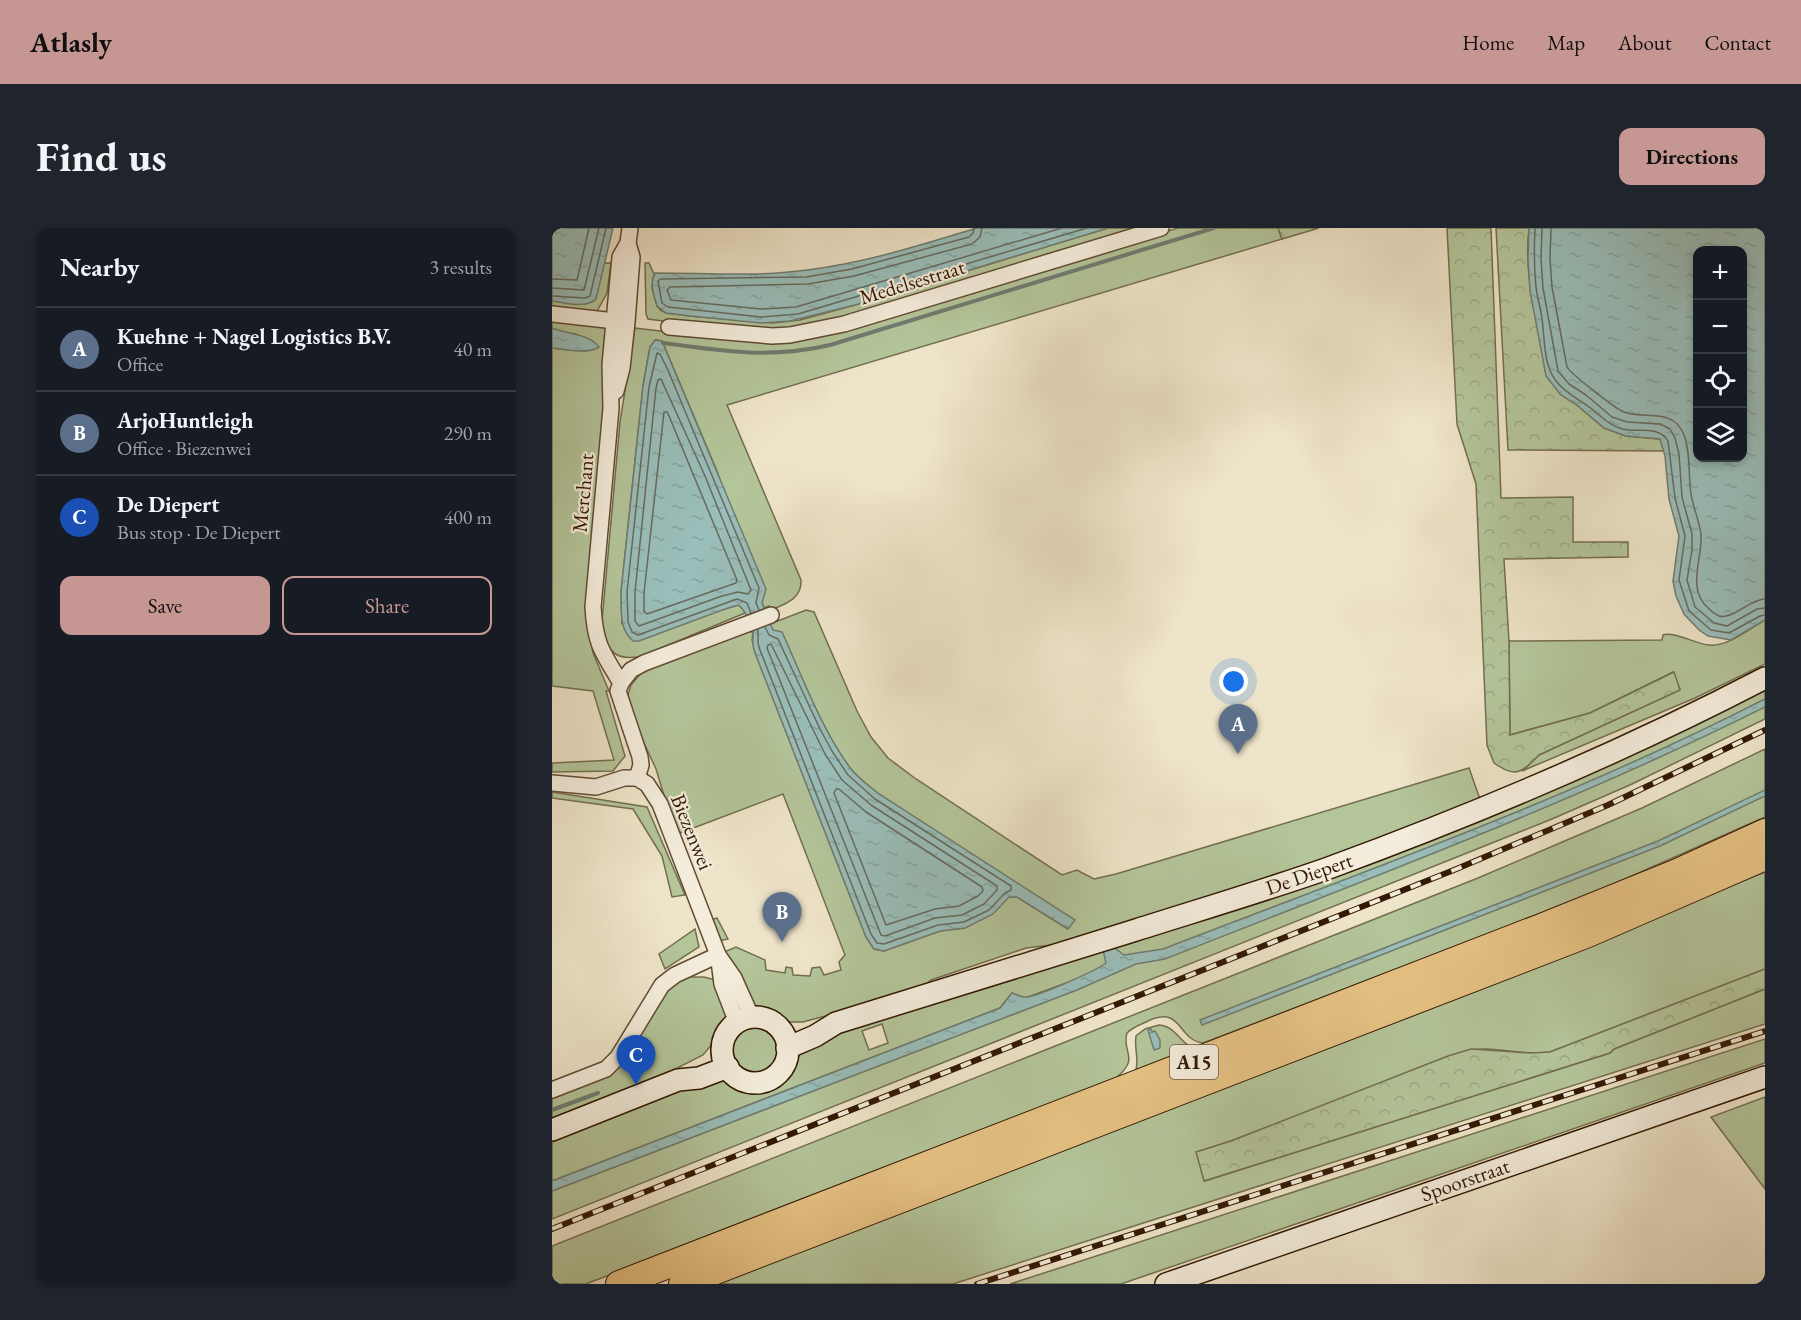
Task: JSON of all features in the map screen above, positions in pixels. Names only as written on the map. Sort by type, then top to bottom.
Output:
[{"type":"highway","name":"A15","points":[[619,1284],[1541,927],[1675,873],[1765,832]]},
{"type":"highway","name":"A15","points":[[682,1284],[1566,942],[1765,857]]},
{"type":"main road","name":"De Diepert","points":[[785,1040],[812,1023],[836,1023],[1246,895],[1390,845],[1556,778],[1691,717],[1765,678]]},
{"type":"main road","points":[[744,1020],[769,1021],[785,1040],[786,1058],[782,1068],[775,1076],[765,1081],[754,1083],[735,1076],[725,1060],[726,1036],[744,1020]]},
{"type":"main road","points":[[552,1130],[678,1080],[699,1078],[725,1060]]},
{"type":"main road","name":"Spoorstraat","points":[[1166,1284],[1765,1077]]},
{"type":"street","name":"Medelsestraat","points":[[669,327],[752,335],[790,335],[844,324],[1161,228]]},
{"type":"street","points":[[552,314],[621,321],[632,257],[629,236]]},
{"type":"street","name":"Merchant","points":[[621,321],[622,368],[611,408],[593,607],[595,633],[602,652],[621,683],[618,691],[640,757],[641,765],[637,778]]},
{"type":"street","points":[[621,683],[631,669],[644,663],[771,615]]},
{"type":"street","points":[[552,783],[596,787],[624,778],[637,778]]},
{"type":"street","name":"Biezenwei","points":[[637,778],[647,784],[660,804],[718,955],[734,978],[744,1020]]},
{"type":"street","points":[[552,1090],[606,1069],[618,1057],[662,985],[675,975],[718,955]]},
{"type":"green space","points":[[1108,228],[1149,228],[808,328],[743,331],[648,319],[646,314],[645,263],[649,263],[654,274],[652,288],[657,306],[666,313],[773,323],[800,320],[855,305]]},
{"type":"green space","points":[[1178,228],[1278,228],[1282,239],[727,405],[801,580],[799,592],[792,600],[771,610],[769,606],[764,608],[717,471],[662,341],[655,340],[650,347],[643,386],[621,592],[622,624],[725,609],[738,605],[745,613],[642,656],[624,657],[612,651],[605,638],[602,621],[620,422],[635,328],[737,340],[851,327]]},
{"type":"green space","points":[[1278,228],[1319,228],[1282,239]]},
{"type":"green space","points":[[1447,228],[1491,228],[1501,498],[1573,497],[1573,542],[1628,542],[1628,557],[1504,559],[1509,641],[1510,735],[1590,713],[1674,672],[1680,690],[1539,755],[1528,766],[1513,772],[1494,763],[1487,745],[1476,484],[1457,424]]},
{"type":"green space","points":[[1496,228],[1529,228],[1528,271],[1531,292],[1560,394],[1604,428],[1626,436],[1660,439],[1664,451],[1508,450]]},
{"type":"green space","points":[[603,263],[611,263],[607,293],[596,313],[552,308],[552,301],[586,304],[594,301]]},
{"type":"green space","points":[[552,318],[608,325],[608,352],[588,623],[593,653],[609,691],[606,691],[625,756],[613,771],[552,772],[552,763],[614,760],[593,691],[552,686],[552,348],[585,351],[576,334],[558,332],[552,328]]},
{"type":"green space","points":[[806,610],[814,612],[857,711],[871,737],[888,758],[916,779],[1062,875],[1077,870],[1094,879],[1116,874],[1469,768],[1481,802],[1366,846],[1060,944],[1026,948],[931,980],[919,991],[803,1022],[785,1022],[753,1005],[724,952],[736,947],[765,960],[766,970],[785,973],[786,967],[792,968],[793,975],[810,976],[812,968],[820,967],[824,975],[841,970],[839,962],[845,955],[783,794],[680,833],[627,698],[631,685],[643,671],[748,632],[753,632],[755,652],[866,937],[874,949],[884,951],[940,931],[965,928],[1009,897],[1017,897],[1068,929],[879,794],[851,769],[822,721],[782,633],[773,631],[770,624]]},
{"type":"green space","points":[[1765,620],[1765,664],[1695,698],[1522,771],[1539,755],[1680,689],[1673,672],[1590,713],[1510,735],[1509,641],[1662,640],[1663,635],[1668,634],[1716,645],[1731,640]]},
{"type":"green space","points":[[1765,687],[1765,719],[1632,784],[1552,819],[552,1219],[552,1191],[1076,990],[1074,980],[1025,998],[1012,993],[1000,1008],[552,1181],[552,1138],[708,1080],[724,1080],[754,1092],[770,1090],[791,1072],[796,1056],[811,1044],[874,1021],[1103,947]],"holes":[[[882,1024],[888,1043],[869,1050],[862,1031]]]},
{"type":"green space","points":[[1765,749],[1765,817],[1582,898],[1203,1043],[1188,1036],[1174,1020],[1168,1017],[1148,1021],[1127,1033],[1126,1046],[1129,1060],[1116,1078],[586,1284],[552,1284],[552,1246],[1478,878],[1642,808]]},
{"type":"green space","points":[[552,792],[647,807],[685,895],[672,897],[662,856],[633,809],[552,798]]},
{"type":"green space","points":[[1765,872],[1765,969],[1550,1052],[1529,1053],[1486,1049],[1465,1051],[1197,1152],[1205,1181],[1610,1053],[1614,1049],[1765,989],[1765,1024],[953,1284],[713,1284],[1538,965]]},
{"type":"green space","points":[[717,918],[728,939],[719,941],[711,920]]},
{"type":"green space","points":[[695,929],[699,947],[665,969],[659,954]]},
{"type":"green space","points":[[1765,969],[1765,989],[1614,1049],[1610,1053],[1204,1181],[1196,1152],[1231,1141],[1448,1056],[1471,1049],[1550,1052]]},
{"type":"green space","points":[[690,977],[715,980],[724,999],[726,1018],[718,1037],[703,1055],[626,1094],[552,1122],[552,1095],[614,1071],[662,997],[677,982]]},
{"type":"green space","points":[[1159,1025],[1169,1028],[1192,1048],[1136,1070],[1136,1036],[1145,1029]]},
{"type":"green space","points":[[755,1028],[770,1035],[777,1050],[770,1065],[755,1072],[740,1065],[733,1050],[740,1035]]},
{"type":"green space","points":[[1765,1039],[1765,1063],[1121,1284],[1010,1284]]},
{"type":"green space","points":[[1765,1097],[1765,1189],[1711,1117]]},
{"type":"water","points":[[552,228],[613,228],[596,299],[591,302],[575,305],[552,301]]},
{"type":"water","points":[[977,228],[1108,228],[855,305],[790,321],[761,323],[666,313],[657,306],[653,289],[652,281],[655,273],[751,274],[829,267],[914,247]]},
{"type":"water","points":[[1529,228],[1765,228],[1765,620],[1731,640],[1708,636],[1684,614],[1676,596],[1673,581],[1679,536],[1669,499],[1665,456],[1660,439],[1626,436],[1604,428],[1560,394],[1546,376],[1530,291]]},
{"type":"water","points":[[552,328],[583,336],[599,347],[588,351],[552,348]]},
{"type":"water","points":[[655,340],[662,341],[766,589],[762,603],[773,630],[782,632],[822,721],[851,769],[879,794],[1075,920],[1068,929],[1017,897],[1009,897],[993,914],[965,928],[940,931],[884,951],[874,949],[866,937],[755,653],[753,632],[743,610],[738,605],[639,641],[633,641],[628,636],[623,625],[621,592],[643,386],[650,347]]},
{"type":"water","points":[[1765,699],[1765,707],[1618,776],[1392,870],[1165,959],[1136,964],[1077,990],[552,1191],[552,1181],[1000,1008],[1012,993],[1023,997],[1033,996],[1067,983],[1106,963],[1103,950],[1112,946],[1124,955],[1163,949],[1543,801],[1692,735]]},
{"type":"water","points":[[1765,790],[1765,796],[1660,846],[1202,1025],[1200,1020],[1658,841]]},
{"type":"water","points":[[1151,1029],[1152,1032],[1155,1031],[1160,1040],[1160,1048],[1154,1050],[1148,1030]]},
{"type":"waterway","points":[[663,343],[726,351],[767,353],[830,345],[1214,228]]},
{"type":"waterway","points":[[552,1110],[598,1093]]},
{"type":"railway","points":[[552,1229],[1454,870],[1608,805],[1765,730]]},
{"type":"railway","points":[[977,1284],[1765,1031]]},
{"type":"place","name":"Kuehne + Nagel Logistics B.V.","points":[[1238,754]]},
{"type":"place","name":"ArjoHuntleigh","points":[[782,942]]},
{"type":"place","name":"De Diepert","points":[[636,1085]]}]
